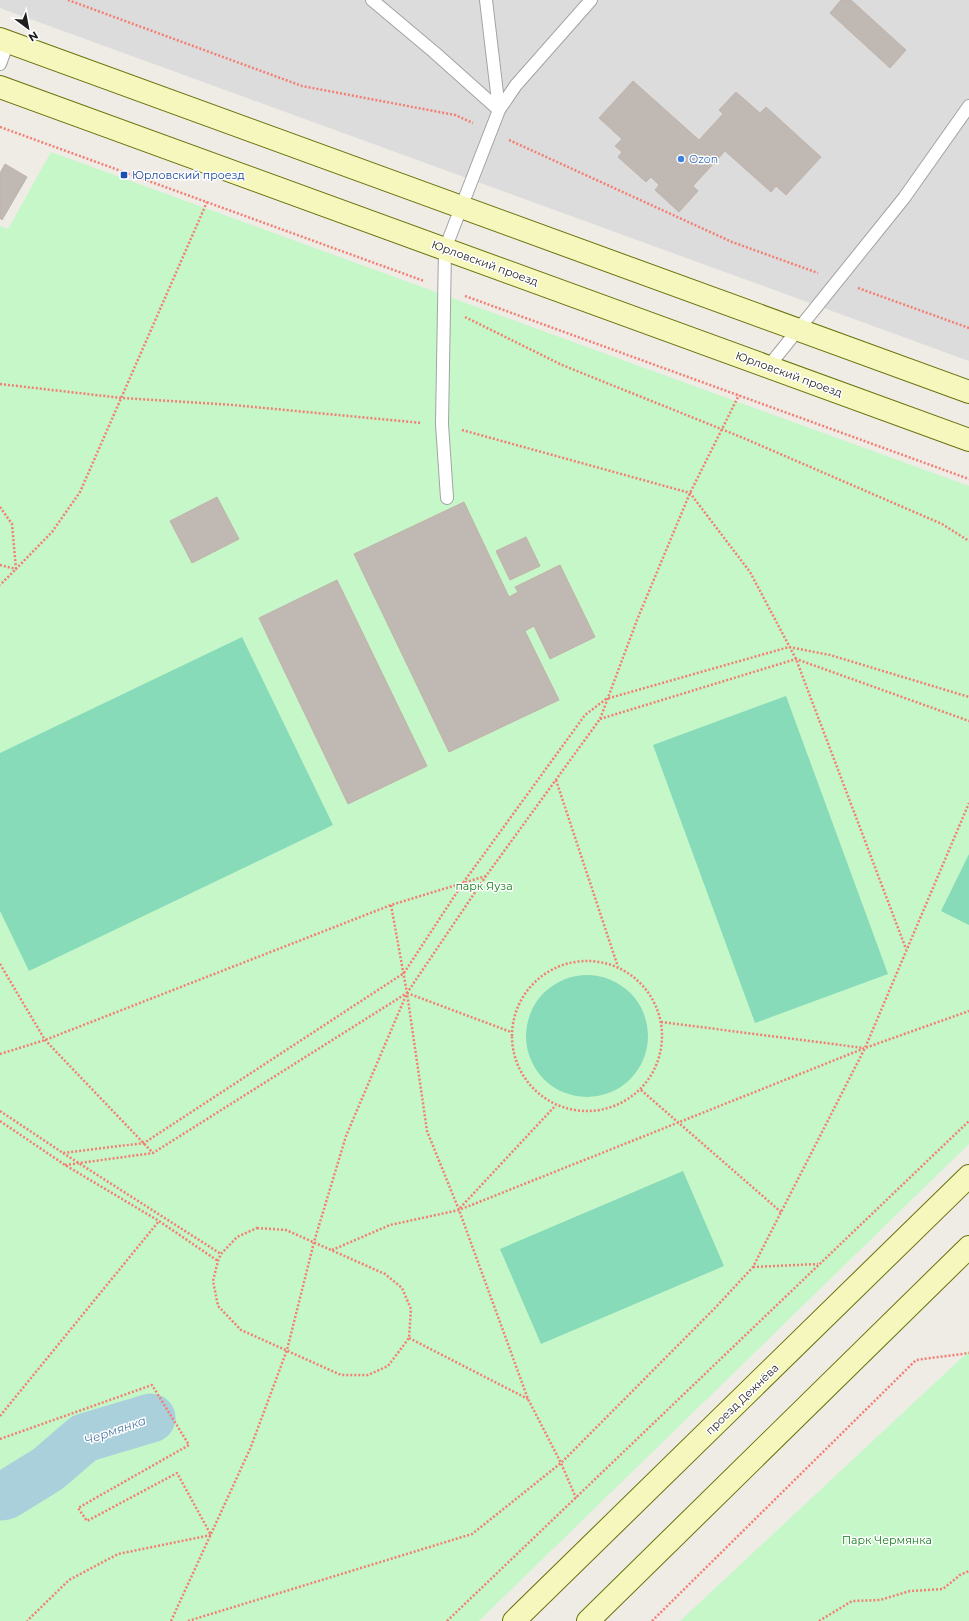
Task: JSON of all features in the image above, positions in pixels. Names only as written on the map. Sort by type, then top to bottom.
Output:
[{"type":"main road","points":[[4,40],[969,392]]},
{"type":"main road","name":"Юрловский проезд","points":[[0,87],[969,440]]},
{"type":"main road","name":"проезд Дежнёва","points":[[514,1621],[969,1176]]},
{"type":"main road","points":[[588,1621],[969,1247]]},
{"type":"lane","points":[[372,0],[434,52],[499,110]]},
{"type":"lane","points":[[486,0],[499,110]]},
{"type":"lane","points":[[446,498],[442,424],[445,249],[499,110],[516,85],[591,0]]},
{"type":"lane","points":[[0,64],[4,40]]},
{"type":"lane","points":[[768,367],[904,198],[969,106]]},
{"type":"path","points":[[68,0],[302,86],[455,115],[732,242],[969,328]]},
{"type":"path","points":[[0,127],[969,479]]},
{"type":"path","points":[[0,584],[52,532],[80,492],[207,202]]},
{"type":"path","points":[[444,307],[562,365],[722,429],[942,524],[969,541]]},
{"type":"path","points":[[170,1621],[250,1449],[287,1350],[314,1242],[346,1136],[407,993],[486,876],[600,719],[606,699],[637,620],[690,493],[739,395]]},
{"type":"path","points":[[0,506],[12,524],[16,569]]},
{"type":"path","points":[[0,565],[16,569]]},
{"type":"path","points":[[63,1153],[144,1143],[404,973],[463,883],[585,715],[606,699],[789,647],[830,656],[969,697]]},
{"type":"path","points":[[600,719],[796,659],[969,721]]},
{"type":"path","points":[[796,659],[906,949]]},
{"type":"path","points":[[556,780],[618,967]]},
{"type":"path","points":[[188,1621],[472,1534],[561,1463],[716,1307],[753,1267],[864,1048],[969,803]]},
{"type":"path","points":[[0,1054],[45,1040],[391,905],[486,876]]},
{"type":"path","points":[[391,905],[404,973],[427,1131],[459,1210],[528,1399],[561,1463],[576,1498]]},
{"type":"path","points":[[582,961],[601,962],[618,967],[633,977],[647,990],[656,1005],[661,1022],[662,1041],[659,1059],[652,1075],[641,1090],[626,1101],[610,1109],[592,1112],[556,1106],[540,1096],[528,1083],[518,1068],[512,1050],[512,1032],[515,1014],[522,998],[534,983],[548,972],[564,964],[582,961]]},
{"type":"path","points":[[0,964],[45,1040],[153,1153]]},
{"type":"path","points":[[407,993],[512,1032]]},
{"type":"path","points":[[65,1165],[153,1153],[407,993]]},
{"type":"path","points":[[332,1250],[390,1225],[459,1210],[864,1048],[969,1011]]},
{"type":"path","points":[[661,1022],[864,1048]]},
{"type":"path","points":[[641,1090],[781,1212]]},
{"type":"path","points":[[459,1210],[556,1106]]},
{"type":"path","points":[[0,1111],[221,1254]]},
{"type":"path","points":[[0,1121],[65,1165],[159,1221],[218,1261]]},
{"type":"path","points":[[447,1621],[969,1121]]},
{"type":"path","points":[[0,1416],[159,1221]]},
{"type":"path","points":[[257,1228],[286,1230],[332,1250],[385,1274],[402,1288],[411,1309],[409,1338],[388,1366],[368,1375],[341,1374],[241,1330],[218,1306],[213,1281],[218,1261],[221,1254],[237,1237],[257,1228]]},
{"type":"path","points":[[753,1267],[819,1264]]},
{"type":"path","points":[[409,1338],[528,1399]]},
{"type":"path","points":[[652,1621],[916,1360],[969,1353]]},
{"type":"path","points":[[0,1439],[152,1385],[189,1446],[78,1508],[87,1521],[177,1473],[211,1534]]},
{"type":"path","points":[[27,1621],[68,1580],[118,1554],[211,1534]]},
{"type":"path","points":[[819,1621],[852,1601],[880,1600],[910,1591],[943,1589],[960,1575],[969,1571]]},
{"type":"shaded area","points":[[0,0],[969,0],[969,361],[0,8]]},
{"type":"green space","name":"парк Яуза","points":[[51,152],[969,486],[969,1144],[479,1621],[0,1621],[0,226],[8,229]]},
{"type":"green space","points":[[242,637],[333,825],[29,971],[0,911],[0,753]]},
{"type":"green space","points":[[786,696],[888,974],[755,1023],[653,745]]},
{"type":"green space","points":[[969,854],[969,925],[941,911]]},
{"type":"green space","points":[[587,975],[599,976],[610,980],[621,985],[630,993],[638,1002],[643,1013],[647,1024],[647,1048],[643,1059],[638,1070],[630,1079],[621,1087],[610,1092],[599,1096],[587,1097],[575,1096],[564,1092],[553,1087],[544,1079],[536,1070],[531,1059],[527,1048],[526,1036],[527,1024],[531,1013],[536,1002],[544,993],[553,985],[564,980],[575,976]]},
{"type":"green space","points":[[683,1171],[724,1266],[541,1344],[500,1249]]},
{"type":"green space","name":"Парк Чермянка","points":[[969,1351],[969,1621],[680,1621]]},
{"type":"building","points":[[841,0],[851,0],[906,50],[890,68],[830,13]]},
{"type":"building","points":[[633,81],[699,140],[723,114],[719,110],[736,92],[760,113],[766,107],[821,157],[786,195],[776,186],[771,192],[725,151],[693,186],[698,191],[679,212],[655,190],[659,185],[651,177],[646,182],[618,157],[622,152],[615,146],[622,139],[599,118]]},
{"type":"building","points":[[5,164],[27,177],[2,220],[0,218],[0,173]]},
{"type":"building","points":[[217,497],[239,539],[192,563],[170,521]]},
{"type":"building","points":[[464,502],[509,597],[518,592],[515,587],[560,565],[595,637],[550,659],[534,626],[525,631],[559,700],[449,752],[354,554]]},
{"type":"building","points":[[526,537],[540,566],[510,580],[496,551]]},
{"type":"building","points":[[337,580],[427,766],[348,804],[259,618]]},
{"type":"waterway","name":"Чермянка","points":[[0,1496],[6,1495],[48,1469],[84,1438],[151,1418]]},
{"type":"place","name":"Ozon","points":[[681,159]]},
{"type":"place","name":"Юрловский проезд","points":[[124,175]]}]
